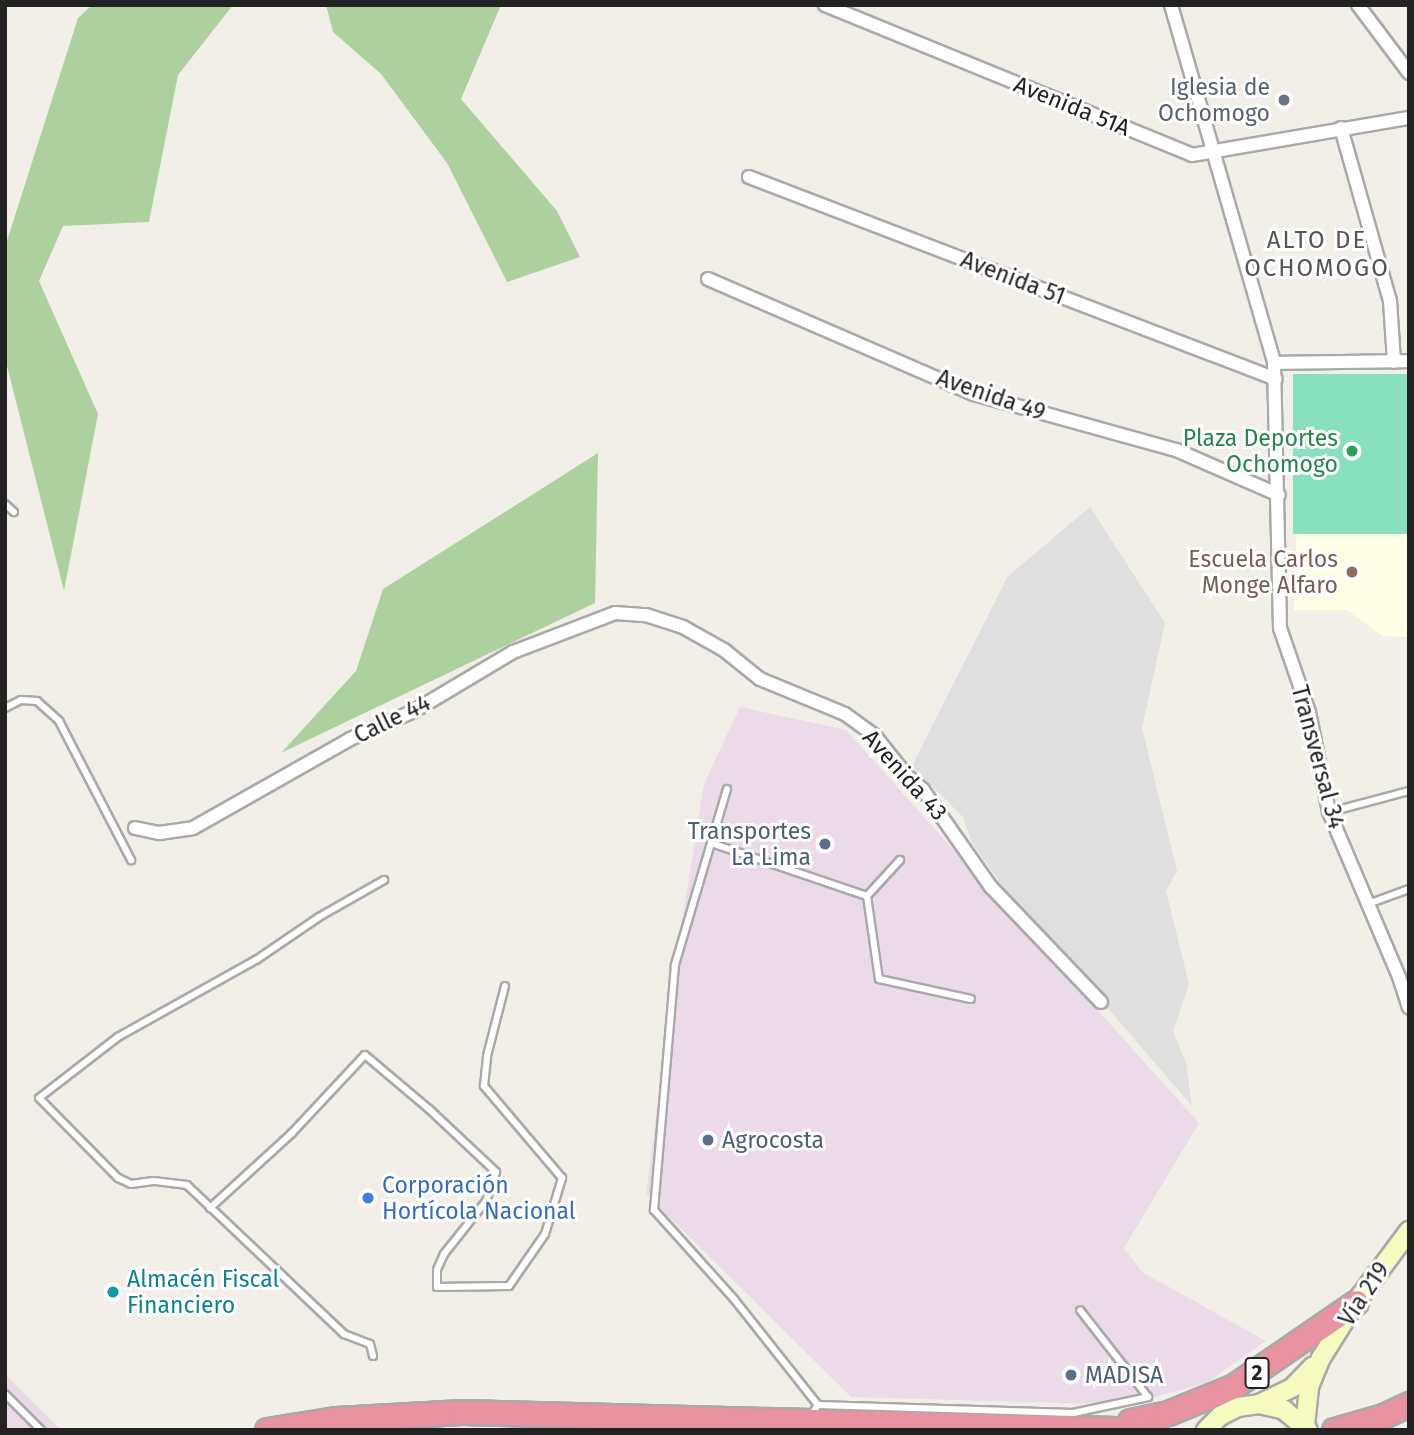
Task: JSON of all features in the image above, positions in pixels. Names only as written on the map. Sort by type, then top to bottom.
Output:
[{"type":"highway","name":"2","points":[[1053,1426],[1131,1421],[1203,1400],[1264,1369],[1356,1302]]},
{"type":"highway","points":[[1334,1430],[1383,1416],[1409,1404]]},
{"type":"highway","points":[[267,1430],[336,1419],[462,1408],[814,1412],[1154,1430]]},
{"type":"main road","name":"Vía 219","points":[[1306,1428],[1309,1387],[1321,1358],[1356,1302],[1409,1230]]},
{"type":"main road","name":"Vía 219","points":[[1206,1430],[1220,1416],[1238,1407],[1259,1404],[1292,1388],[1321,1358]]},
{"type":"main road","points":[[1259,1404],[1284,1410],[1306,1428]]},
{"type":"street","name":"Avenida 51A","points":[[825,5],[1192,155],[1409,117]]},
{"type":"street","name":"Transversal 34","points":[[1171,5],[1274,363],[1280,628],[1309,712],[1329,812],[1366,904],[1404,976],[1409,1007]]},
{"type":"street","points":[[1358,5],[1407,67]]},
{"type":"street","points":[[1341,128],[1390,301],[1394,362]]},
{"type":"street","name":"Avenida 51","points":[[749,177],[1276,379]]},
{"type":"street","name":"Avenida 49","points":[[708,279],[974,394],[1176,450],[1279,495]]},
{"type":"street","points":[[1274,363],[1409,361]]},
{"type":"street","name":"Calle 44","points":[[135,828],[159,833],[193,828],[341,744],[414,711],[513,652],[615,613],[654,618]]},
{"type":"street","name":"Avenida 43","points":[[654,618],[683,627],[724,650],[760,679],[845,714],[875,736],[906,775],[923,790],[991,887],[1101,1002]]},
{"type":"street","points":[[1380,1268],[1409,1239]]},
{"type":"lane","points":[[5,504],[14,512]]},
{"type":"lane","points":[[5,708],[21,700],[37,701],[60,721],[131,860]]},
{"type":"lane","points":[[727,789],[675,965],[654,1210],[734,1299],[814,1412],[1073,1413],[1148,1397],[1080,1310]]},
{"type":"lane","points":[[1329,812],[1409,791]]},
{"type":"lane","points":[[711,843],[867,896]]},
{"type":"lane","points":[[867,896],[900,860]]},
{"type":"lane","points":[[373,1356],[370,1344],[344,1334],[187,1185],[153,1181],[131,1184],[118,1178],[39,1098],[118,1037],[256,960],[319,917],[384,880]]},
{"type":"lane","points":[[1366,904],[1409,889]]},
{"type":"lane","points":[[867,896],[879,979],[971,999]]},
{"type":"lane","points":[[210,1208],[290,1134],[365,1055],[429,1109],[496,1172],[486,1201],[444,1254],[437,1270],[437,1287],[509,1286],[545,1234],[562,1178],[484,1086],[487,1056],[505,986]]},
{"type":"lane","points":[[5,1394],[41,1430]]},
{"type":"shaded area","points":[[1090,507],[1165,623],[1142,728],[1177,871],[1166,891],[1189,984],[1173,1031],[1186,1063],[1192,1106],[1004,888],[972,843],[963,817],[912,766],[1008,576]]},
{"type":"shaded area","name":"Escuela Carlos Monge Alfaro","points":[[1297,525],[1409,534],[1409,637],[1383,636],[1347,610],[1294,610]]},
{"type":"shaded area","points":[[740,707],[846,730],[1199,1123],[1124,1248],[1142,1272],[1266,1341],[1206,1383],[1126,1405],[851,1397],[646,1194],[675,965],[704,784]]},
{"type":"shaded area","points":[[5,1374],[61,1430],[5,1430]]},
{"type":"green space","points":[[92,5],[233,5],[178,75],[149,222],[63,226],[39,281],[98,414],[64,591],[5,358],[5,247],[78,18]]},
{"type":"green space","points":[[326,5],[501,5],[461,99],[557,211],[580,257],[507,282],[447,163],[381,74],[333,32]]},
{"type":"green space","name":"Plaza Deportes Ochomogo","points":[[1293,374],[1409,374],[1409,534],[1293,534]]},
{"type":"green space","points":[[598,453],[595,603],[281,753],[356,671],[383,589]]},
{"type":"place","name":"Iglesia de Ochomogo","points":[[1284,100]]},
{"type":"place","name":"Plaza Deportes Ochomogo","points":[[1352,451]]},
{"type":"place","name":"Escuela Carlos Monge Alfaro","points":[[1352,572]]},
{"type":"place","name":"Transportes La Lima","points":[[825,844]]},
{"type":"place","name":"Agrocosta","points":[[708,1140]]},
{"type":"place","name":"Corporación Hortícola Nacional","points":[[368,1198]]},
{"type":"place","name":"Almacén Fiscal Financiero","points":[[113,1292]]},
{"type":"place","name":"MADISA","points":[[1071,1375]]},
{"type":"district","name":"ALTO DE OCHOMOGO","points":[[1317,255]]}]
